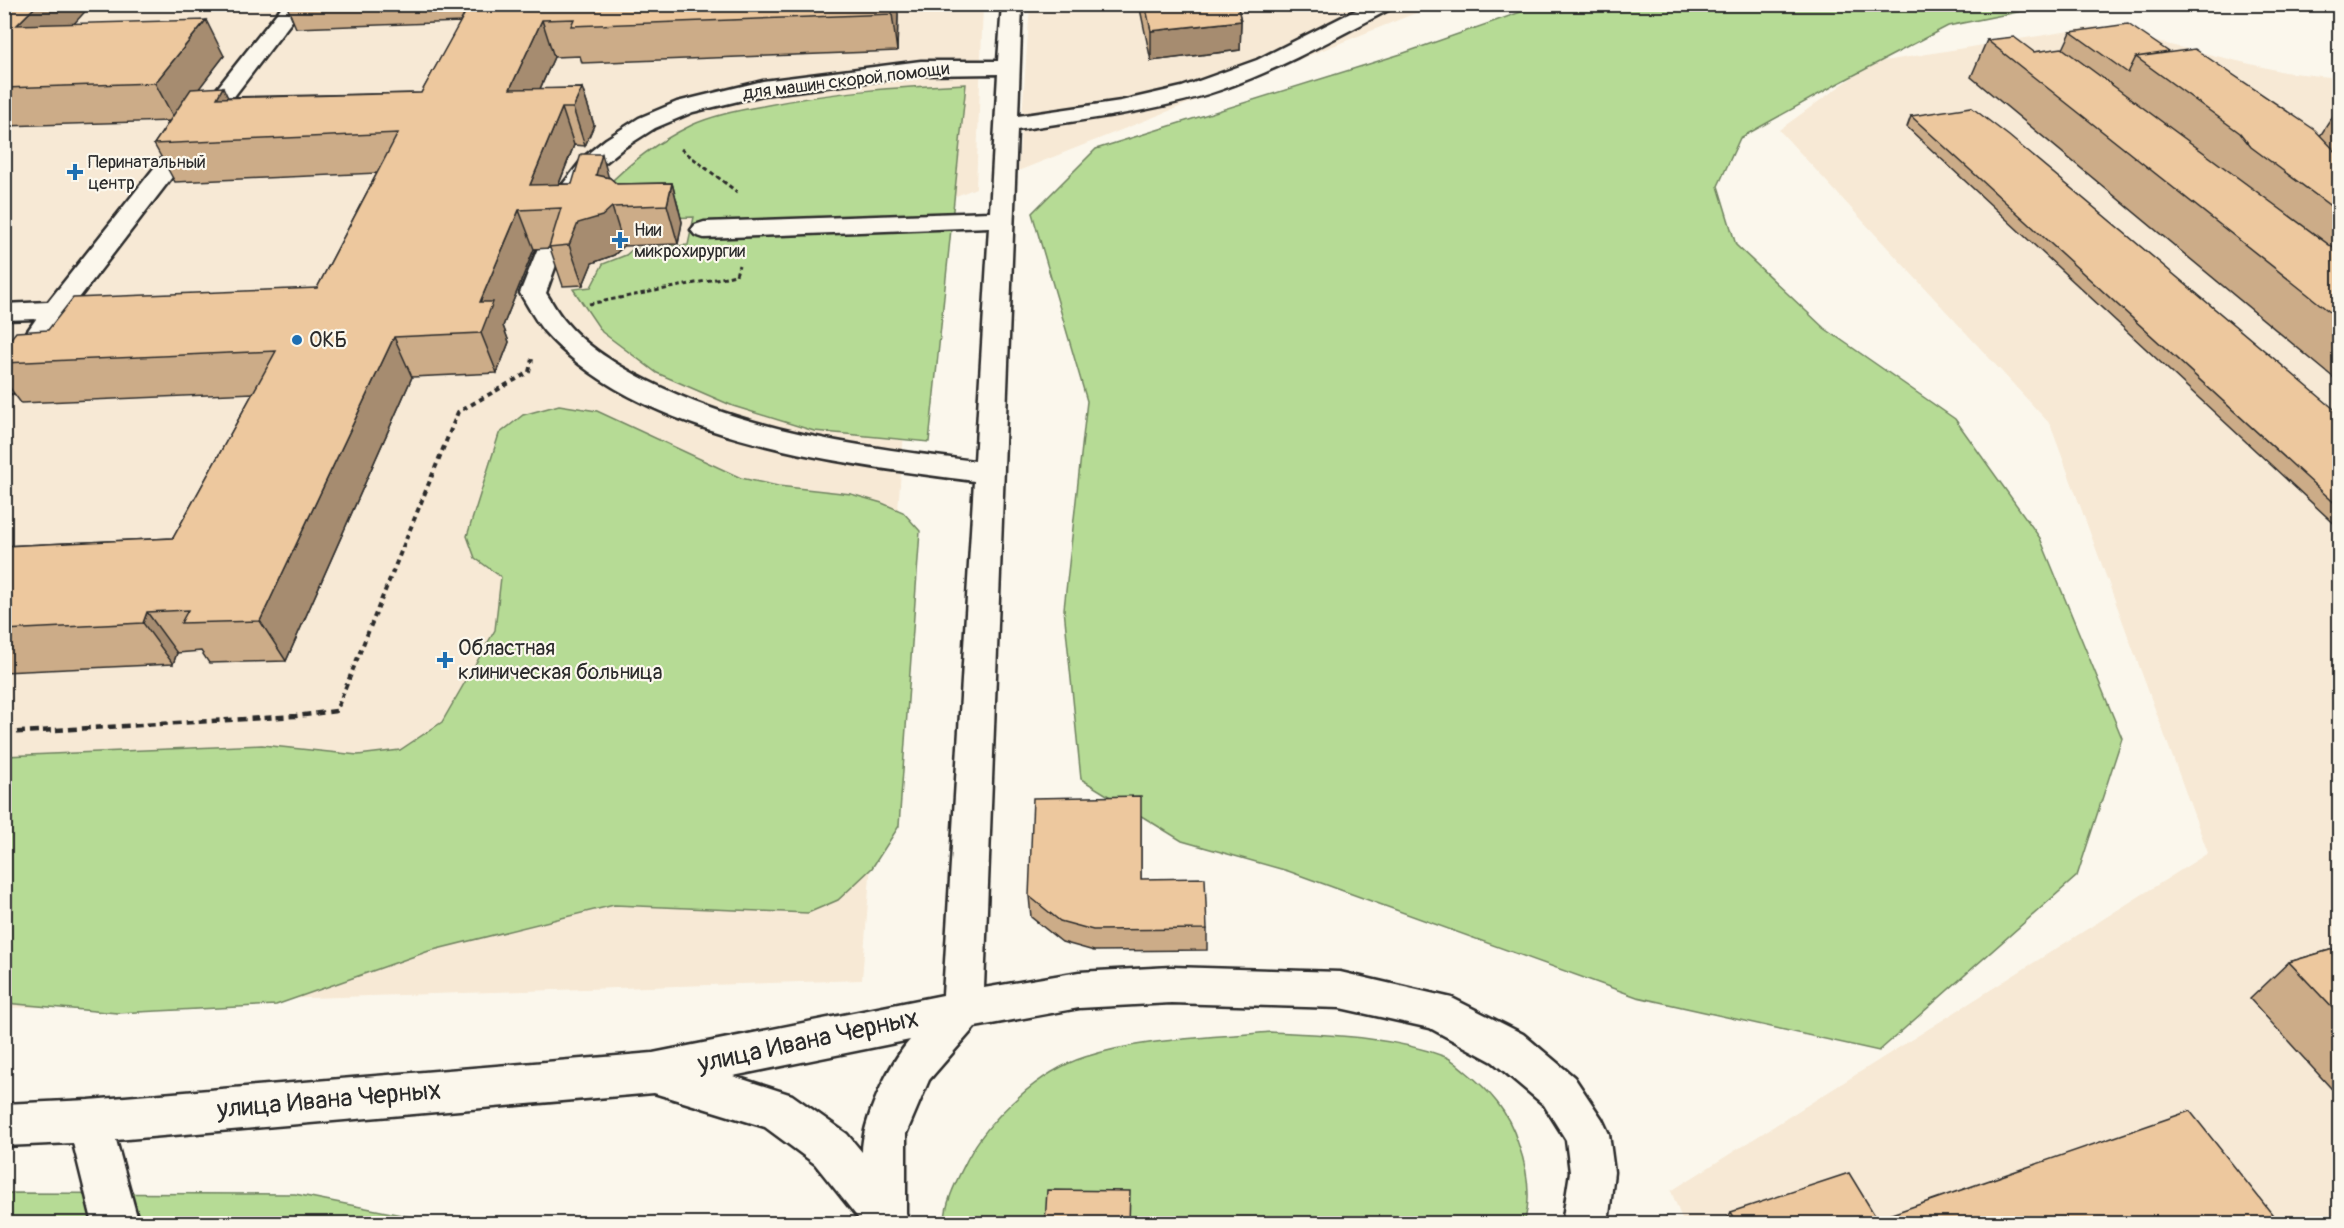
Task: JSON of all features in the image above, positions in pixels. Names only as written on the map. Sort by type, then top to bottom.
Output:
[{"type":"street","points":[[4,386],[56,310],[296,4]]},
{"type":"street","points":[[885,1218],[884,1134],[914,1066],[963,1010],[1012,4]]},
{"type":"street","points":[[1006,125],[1129,106],[1191,92],[1262,67],[1385,4]]},
{"type":"street","name":"для машин скорой помощи","points":[[561,214],[573,185],[593,160],[647,123],[686,107],[763,88],[921,68],[1009,67]]},
{"type":"street","points":[[704,230],[1001,219]]},
{"type":"street","points":[[549,248],[533,293],[542,313],[584,354],[630,386],[728,424],[825,450],[989,473]]},
{"type":"street","points":[[4,312],[56,310]]},
{"type":"street","name":"улица Ивана Черных","points":[[4,1125],[89,1120],[653,1073],[963,1010],[1079,990],[1171,985],[1340,990],[1437,1011],[1508,1048],[1558,1091],[1587,1134],[1592,1172],[1585,1224]]},
{"type":"street","name":"улица Ивана Черных","points":[[653,1073],[777,1110],[831,1149],[885,1218]]},
{"type":"street","points":[[89,1120],[116,1224]]},
{"type":"path","points":[[4,733],[296,716],[336,711],[458,412],[529,372],[542,313]]},
{"type":"shaded area","name":"Областная клиническая больница","points":[[4,5],[983,5],[976,188],[921,210],[862,980],[5,1008]]},
{"type":"shaded area","points":[[1030,5],[1436,5],[1018,171]]},
{"type":"shaded area","points":[[2094,27],[2284,72],[2339,78],[2339,1223],[1684,1224],[1671,1191],[2208,853],[2050,424],[1779,130],[1872,63]]},
{"type":"green space","points":[[1541,5],[2052,5],[1948,26],[1837,84],[1740,138],[1718,186],[1736,245],[1824,328],[1955,419],[2040,538],[2122,738],[2077,876],[1879,1051],[1637,997],[1288,871],[1182,841],[1081,779],[1064,609],[1087,401],[1032,213],[1096,149],[1401,54]]},
{"type":"green space","points":[[966,84],[929,442],[814,431],[733,406],[657,373],[602,332],[573,289],[591,287],[603,264],[626,255],[633,249],[688,245],[694,217],[640,219],[604,189],[635,161],[680,131],[700,121],[718,116],[788,101],[864,91]]},
{"type":"green space","points":[[559,405],[597,411],[741,478],[778,486],[851,494],[882,503],[903,512],[920,531],[899,826],[872,868],[838,900],[808,913],[614,905],[429,951],[276,1005],[117,1013],[5,1003],[5,756],[262,745],[358,755],[400,750],[442,722],[495,630],[501,577],[475,558],[467,536],[499,434],[523,415]]},
{"type":"green space","points":[[1270,1032],[1381,1041],[1425,1050],[1454,1061],[1497,1102],[1514,1132],[1524,1162],[1527,1183],[1528,1203],[1524,1223],[945,1224],[952,1191],[967,1160],[988,1128],[1017,1098],[1051,1073],[1085,1057],[1130,1046]]},
{"type":"green space","points":[[5,1193],[295,1194],[442,1223],[5,1224]]},
{"type":"building","points":[[4,4],[38,4],[17,25],[206,20],[155,83],[4,88]]},
{"type":"building","points":[[470,4],[550,4],[548,9],[578,9],[580,4],[893,4],[892,14],[571,26],[574,19],[542,20],[510,89],[582,88],[573,108],[562,108],[530,185],[572,184],[581,154],[602,154],[596,175],[610,178],[617,184],[672,183],[667,205],[612,207],[602,216],[578,223],[569,245],[549,247],[561,208],[519,210],[480,302],[493,302],[481,333],[394,337],[260,621],[181,623],[188,610],[147,612],[143,623],[4,630],[4,546],[173,538],[276,351],[4,363],[4,347],[16,332],[48,330],[73,298],[317,288],[398,133],[154,144],[191,89],[223,87],[217,98],[421,93]]},
{"type":"building","points":[[1145,4],[1237,4],[1241,21],[1151,31]]},
{"type":"building","points":[[2128,24],[2169,52],[2136,57],[2128,73],[2071,32]]},
{"type":"building","points":[[2014,37],[2034,52],[2062,48],[2340,253],[2340,320],[1987,40]]},
{"type":"building","points":[[2195,49],[2315,130],[2340,156],[2340,213],[2251,147],[2240,133],[2136,57]]},
{"type":"building","points":[[1971,107],[2009,136],[2340,414],[2340,508],[1911,116]]},
{"type":"building","points":[[1141,796],[1141,879],[1205,878],[1207,929],[1093,930],[1060,921],[1029,896],[1033,798]]},
{"type":"building","points":[[2340,947],[2340,1016],[2289,962]]},
{"type":"building","points":[[2190,1111],[2280,1224],[1738,1224],[1731,1212],[1849,1173],[1877,1219]]},
{"type":"building","points":[[1047,1190],[1130,1191],[1129,1224],[1045,1224]]},
{"type":"place","name":"Перинатальный центр","points":[[75,172]]},
{"type":"place","name":"Нии микрохирургии","points":[[620,240]]},
{"type":"place","name":"ОКБ","points":[[297,340]]},
{"type":"place","name":"Областная клиническая больница","points":[[445,660]]}]
